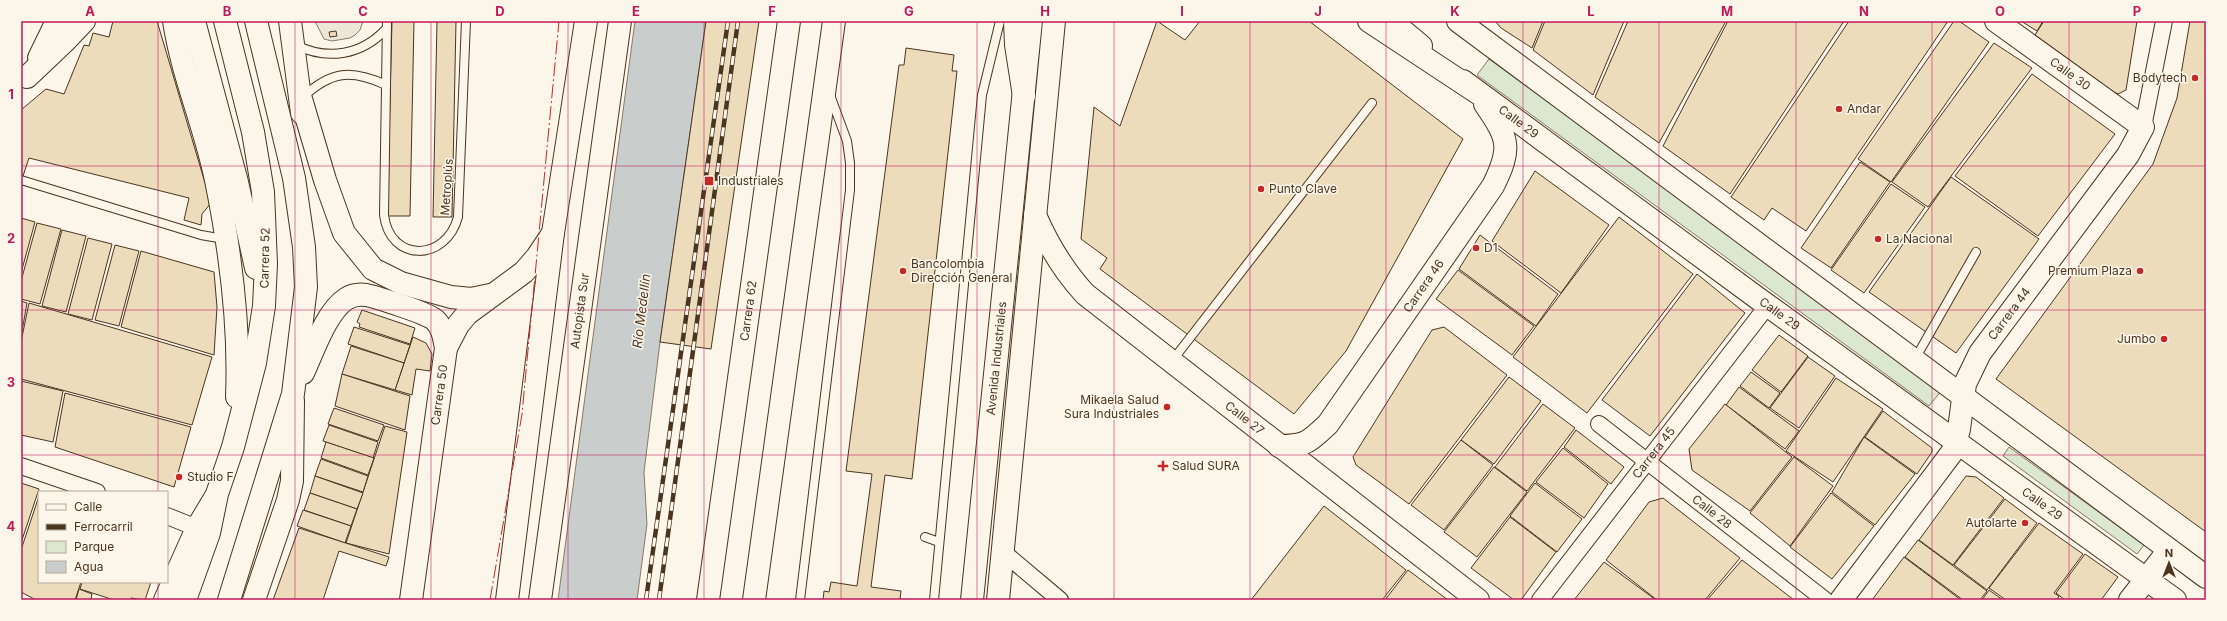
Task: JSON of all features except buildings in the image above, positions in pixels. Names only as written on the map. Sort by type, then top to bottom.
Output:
[{"type":"main road","points":[[24,80],[42,54],[57,21]]},
{"type":"main road","points":[[24,80],[84,21]]},
{"type":"main road","points":[[174,21],[195,64],[237,182],[264,306]]},
{"type":"main road","points":[[194,21],[195,64],[216,179],[239,358],[233,447]]},
{"type":"main road","name":"Carrera 52","points":[[185,600],[203,531],[233,447],[255,363],[264,306],[266,264],[263,192],[253,132],[225,21]]},
{"type":"main road","points":[[256,21],[294,178],[303,240],[306,287]]},
{"type":"main road","points":[[254,600],[288,500],[292,481],[293,394],[306,287],[309,230],[308,180],[301,99],[290,21]]},
{"type":"main road","points":[[507,600],[553,233],[586,21]]},
{"type":"main road","name":"Autopista Sur","points":[[540,600],[620,21]]},
{"type":"main road","name":"Carrera 62","points":[[708,600],[789,21]]},
{"type":"main road","points":[[754,600],[834,21]]},
{"type":"main road","points":[[1015,21],[1016,45],[1024,96]]},
{"type":"main road","name":"Avenida Industriales","points":[[972,600],[1031,21]]},
{"type":"main road","name":"Avenida Industriales","points":[[998,600],[1054,21]]},
{"type":"main road","points":[[1369,21],[1478,93]]},
{"type":"main road","name":"Calle 29","points":[[1391,21],[1478,93],[2175,600]]},
{"type":"main road","points":[[1459,21],[1962,397],[2206,577]]},
{"type":"main road","name":"Calle 30","points":[[1996,21],[2143,127]]},
{"type":"main road","name":"Carrera 46","points":[[1279,446],[1298,446],[1311,440],[1328,424],[1493,186],[1504,164],[1506,149],[1503,134],[1498,124],[1478,93]]},
{"type":"main road","points":[[301,99],[325,180],[344,233],[373,269],[401,283],[451,297],[471,299],[490,295]]},
{"type":"main road","name":"Carrera 44","points":[[1842,600],[1947,461],[1957,442],[1965,384],[1980,353],[2128,155],[2143,127]]},
{"type":"main road","name":"Calle 27","points":[[1035,215],[1046,239],[1070,278],[1085,294],[1478,600]]},
{"type":"main road","name":"Carrera 50","points":[[411,600],[446,348],[458,324],[490,295],[506,286],[524,272],[537,257],[553,233]]},
{"type":"main road","points":[[229,600],[293,394],[329,318],[338,305],[346,298],[357,295],[376,297],[434,319],[444,334],[446,348]]},
{"type":"main road","name":"Carrera 52","points":[[165,600],[203,531]]},
{"type":"main road","points":[[2130,600],[2169,550]]},
{"type":"street","name":"Carrera 44","points":[[2143,127],[2164,21]]},
{"type":"street","name":"Carrera 45","points":[[1540,600],[1768,305]]},
{"type":"street","name":"Calle 28","points":[[1599,424],[1825,600]]},
{"type":"street","points":[[21,466],[94,491]]},
{"type":"street","points":[[168,516],[203,531]]},
{"type":"street","points":[[1003,552],[1060,600]]},
{"type":"lane","name":"Metroplús","points":[[387,25],[385,228],[392,238],[402,246],[415,250],[428,250],[438,246],[448,238],[455,228],[458,217],[466,21]]},
{"type":"lane","points":[[934,600],[982,94],[1000,21]]},
{"type":"lane","points":[[294,44],[310,52],[332,53],[356,51],[378,38],[387,25]]},
{"type":"lane","points":[[301,99],[325,80],[337,75],[350,74],[386,85]]},
{"type":"lane","points":[[800,600],[850,190],[850,163],[847,141],[826,82]]},
{"type":"lane","points":[[1172,361],[1372,102]]},
{"type":"lane","points":[[21,180],[201,235],[224,238],[225,243]]},
{"type":"lane","points":[[1914,361],[1976,252]]},
{"type":"lane","points":[[925,537],[939,542]]},
{"type":"green space","points":[[1489,59],[1942,390],[1929,406],[1477,75]]},
{"type":"green space","points":[[2009,447],[2144,545],[2137,554],[2003,456]]},
{"type":"shaded area","points":[[315,21],[363,21],[360,30],[355,35],[350,38],[332,41],[324,39]]},
{"type":"water","name":"Río Medellín","points":[[635,21],[706,21],[660,342],[644,472],[647,524],[637,600],[558,600]]},
{"type":"railway","points":[[646,600],[728,21]]},
{"type":"railway","points":[[659,600],[738,21]]},
{"type":"power","points":[[490,600],[522,414],[559,21]]},
{"type":"place","name":"Bodytech","points":[[2195,78]]},
{"type":"place","name":"Andar","points":[[1839,109]]},
{"type":"place","name":"Industriales","points":[[709,181]]},
{"type":"place","name":"Punto Clave","points":[[1261,189]]},
{"type":"place","name":"La Nacional","points":[[1878,239]]},
{"type":"place","name":"D1","points":[[1476,248]]},
{"type":"place","name":"Bancolombia Dirección General","points":[[903,271]]},
{"type":"place","name":"Premium Plaza","points":[[2140,271]]},
{"type":"place","name":"Jumbo","points":[[2164,339]]},
{"type":"place","name":"Mikaela Salud Sura Industriales","points":[[1167,407]]},
{"type":"place","name":"Salud SURA","points":[[1163,466]]},
{"type":"place","name":"Studio F","points":[[179,477]]},
{"type":"place","name":"Autolarte","points":[[2025,523]]}]
